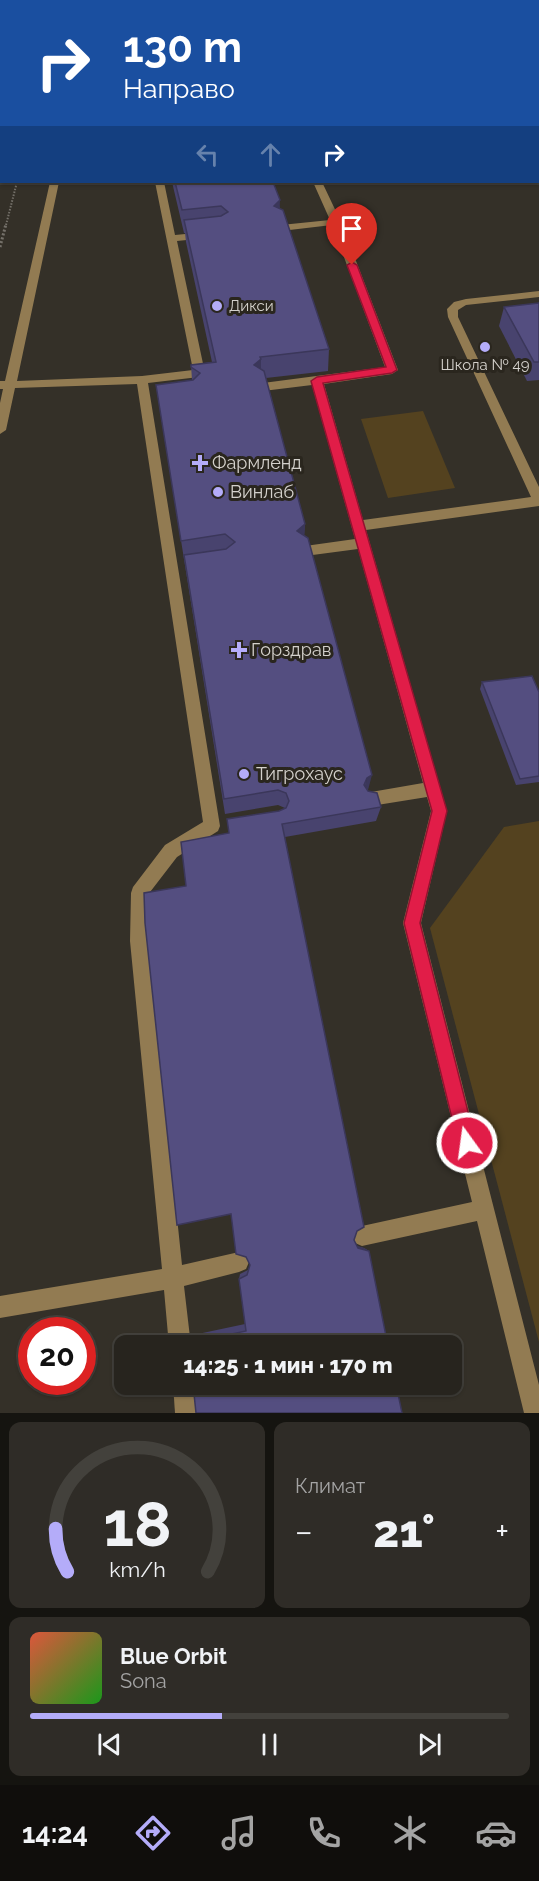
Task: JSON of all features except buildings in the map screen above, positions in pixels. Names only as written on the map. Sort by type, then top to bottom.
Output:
[{"type":"street","points":[[0,430],[5,385],[54,183]]},
{"type":"street","points":[[5,385],[142,380],[199,373],[159,183]]},
{"type":"street","points":[[262,387],[392,370],[336,222],[318,183]]},
{"type":"street","points":[[281,228],[336,222]]},
{"type":"street","points":[[171,239],[222,234]]},
{"type":"street","points":[[358,526],[539,501],[453,317],[452,309],[466,302],[539,294]]},
{"type":"street","points":[[142,380],[151,401],[217,825],[171,851],[139,893],[139,941],[179,1335]]},
{"type":"street","points":[[317,381],[439,811],[412,923],[535,1413]]},
{"type":"street","points":[[305,551],[363,543]]},
{"type":"street","points":[[371,799],[433,789]]},
{"type":"street","points":[[362,1236],[484,1209]]},
{"type":"street","points":[[0,1307],[173,1278],[239,1262]]},
{"type":"street","points":[[185,1395],[186,1413]]},
{"type":"path","points":[[0,247],[17,183]]},
{"type":"shaded area","points":[[423,411],[455,488],[388,498],[361,419]]},
{"type":"shaded area","points":[[539,821],[539,1342],[430,928],[504,827]]},
{"type":"place","name":"Дикси","points":[[217,306]]},
{"type":"place","name":"Школа № 49","points":[[485,347]]},
{"type":"place","name":"Фармленд","points":[[200,463]]},
{"type":"place","name":"Винлаб","points":[[218,492]]},
{"type":"place","name":"Горздрав","points":[[239,650]]},
{"type":"place","name":"Тигрохаус","points":[[244,774]]},
{"type":"route","points":[[352,265],[392,370],[317,381],[439,811],[412,923],[467,1143]]}]
